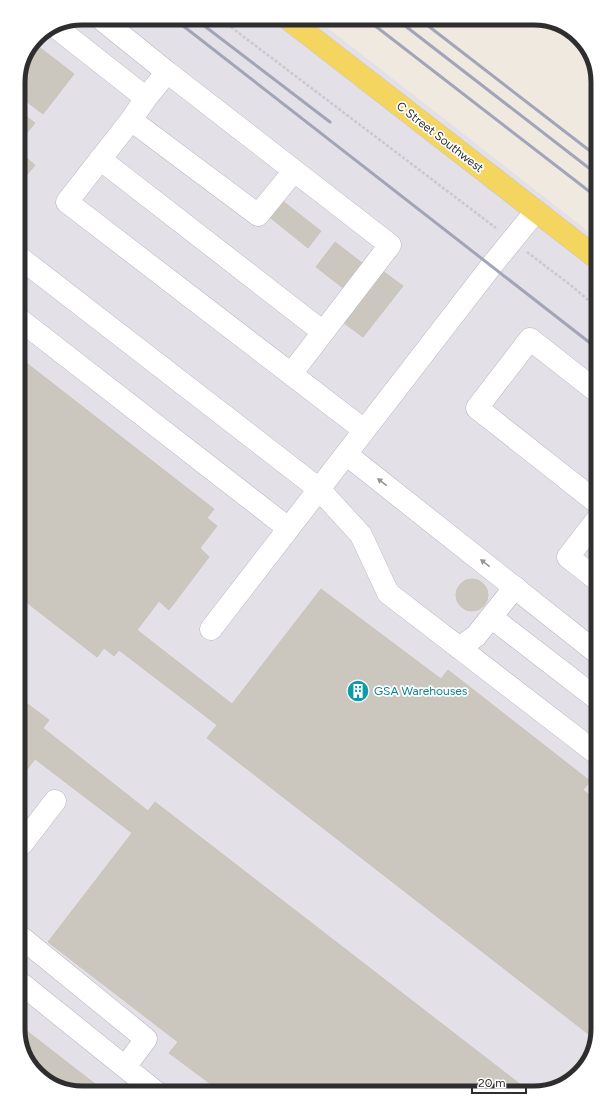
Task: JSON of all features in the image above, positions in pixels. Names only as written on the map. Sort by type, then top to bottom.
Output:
[{"type":"main road","name":"C Street Southwest","points":[[296,25],[591,254]]},
{"type":"lane","points":[[109,25],[390,245],[291,374]]},
{"type":"lane","points":[[59,30],[146,98]]},
{"type":"lane","points":[[167,72],[67,202],[364,430]]},
{"type":"lane","points":[[131,120],[258,215],[294,171]]},
{"type":"lane","points":[[100,159],[323,332]]},
{"type":"lane","points":[[211,629],[511,240],[536,211]]},
{"type":"lane","points":[[25,262],[318,489],[361,534],[388,593],[591,749]]},
{"type":"lane","points":[[25,324],[288,528]]},
{"type":"lane","points":[[591,387],[530,339],[477,408],[591,497]]},
{"type":"lane","points":[[346,454],[591,648]]},
{"type":"lane","points":[[591,527],[568,557],[591,573]]},
{"type":"lane","points":[[459,648],[476,636],[515,587]]},
{"type":"lane","points":[[491,617],[591,694]]},
{"type":"lane","points":[[25,840],[55,801]]},
{"type":"lane","points":[[25,940],[146,1039],[125,1068]]},
{"type":"lane","points":[[25,987],[148,1086]]},
{"type":"path","points":[[228,25],[466,205]]},
{"type":"path","points":[[564,280],[591,302]]},
{"type":"shaded area","points":[[324,25],[591,234],[591,1037],[585,1054],[574,1069],[556,1082],[545,1085],[71,1085],[63,1083],[50,1076],[37,1064],[29,1051],[25,1029],[25,78],[27,67],[35,50],[42,42],[60,29],[71,26]]},
{"type":"building","points":[[38,46],[74,74],[43,114],[25,100],[25,78],[27,67],[29,60]]},
{"type":"building","points":[[25,115],[35,123],[25,135]]},
{"type":"building","points":[[25,157],[35,165],[25,178]]},
{"type":"building","points":[[280,199],[321,231],[308,248],[267,215]]},
{"type":"building","points":[[335,242],[366,266],[347,291],[316,267]]},
{"type":"building","points":[[384,272],[403,286],[363,337],[344,323]]},
{"type":"building","name":"GSA Warehouses","points":[[25,362],[214,509],[207,518],[217,526],[200,548],[209,557],[169,610],[159,601],[137,630],[232,704],[321,589],[441,679],[448,670],[590,781],[583,790],[591,796],[591,1036],[207,738],[217,725],[119,650],[114,656],[104,648],[97,657],[25,601]]},
{"type":"building","points":[[469,579],[475,579],[485,586],[488,595],[487,601],[481,608],[475,611],[469,611],[459,604],[456,598],[456,592],[463,582]]},
{"type":"building","points":[[25,702],[49,720],[43,728],[148,811],[155,802],[522,1086],[213,1086],[169,1053],[178,1042],[48,942],[132,833],[35,759],[25,772]]},
{"type":"building","points":[[25,1030],[98,1086],[71,1085],[63,1083],[50,1076],[37,1064],[29,1051]]},
{"type":"railway","points":[[182,25],[591,344]]},
{"type":"railway","points":[[203,25],[330,122]]},
{"type":"railway","points":[[374,25],[591,193]]},
{"type":"railway","points":[[404,25],[591,170]]},
{"type":"railway","points":[[427,25],[591,152]]},
{"type":"place","name":"GSA Warehouses","points":[[358,691]]}]
